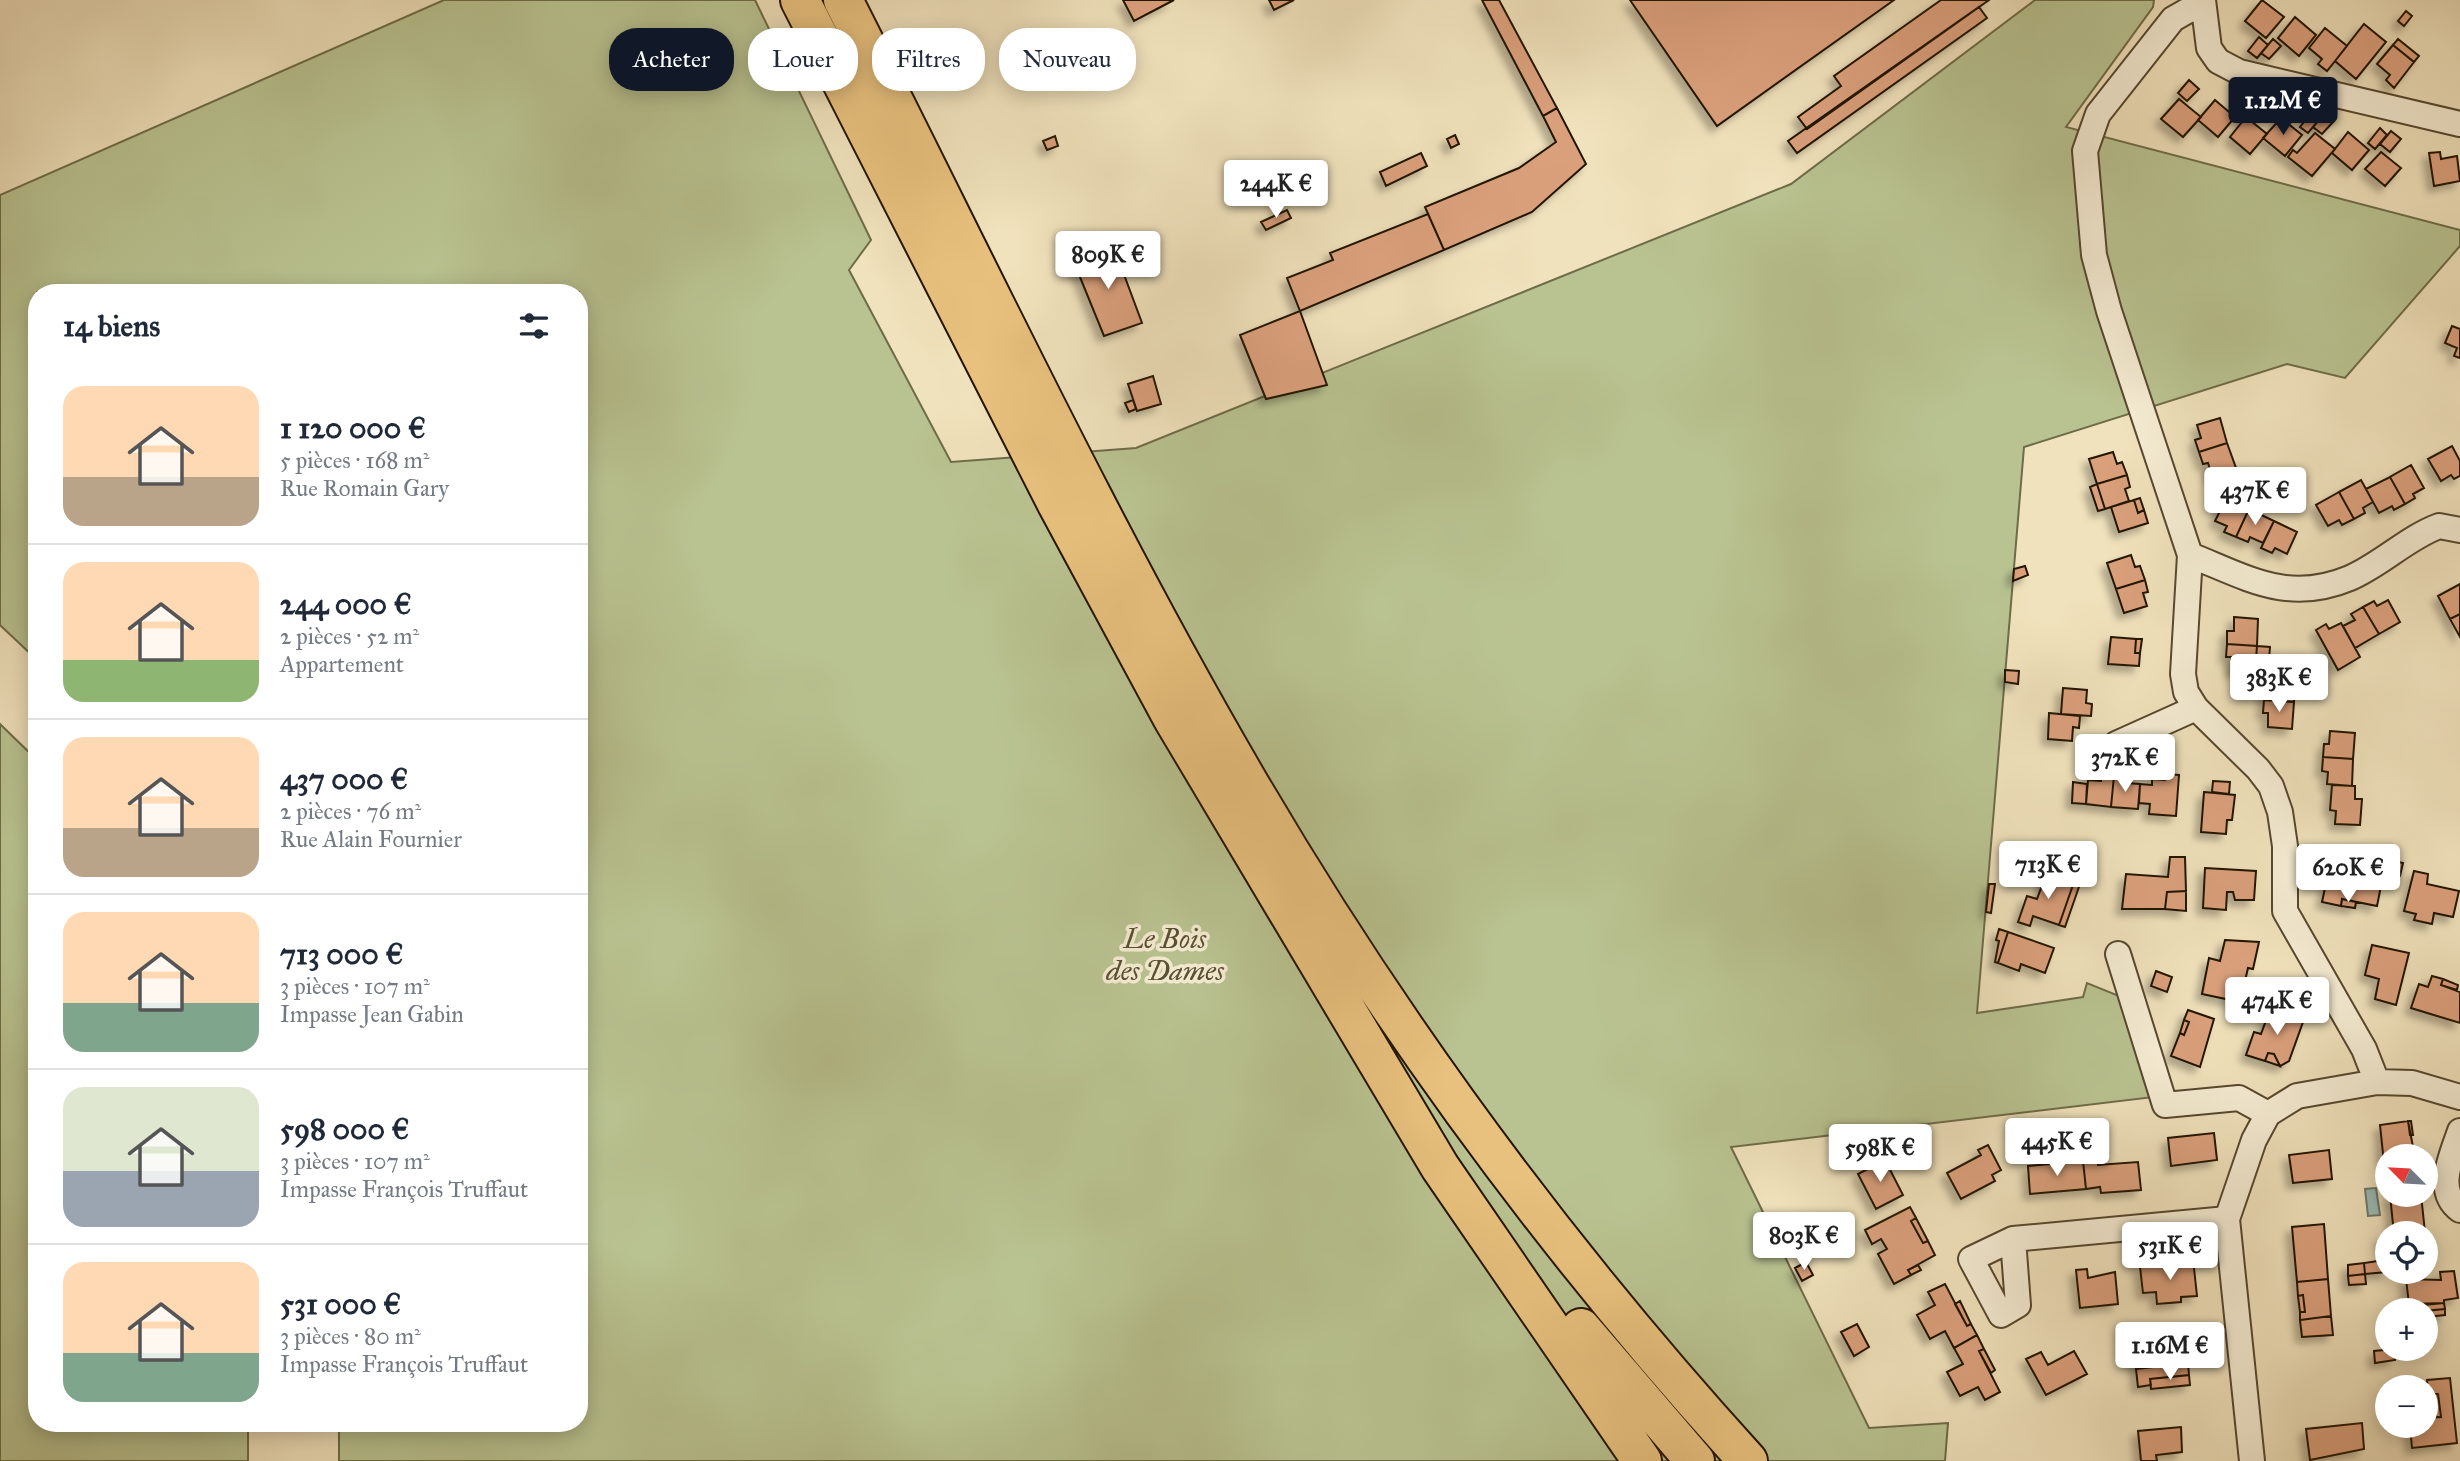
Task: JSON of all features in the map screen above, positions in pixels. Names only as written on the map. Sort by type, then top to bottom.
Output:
[{"type":"highway","points":[[800,0],[1051,491],[1173,719],[1362,1030],[1440,1167],[1594,1387],[1642,1461]]},
{"type":"highway","points":[[843,0],[1156,618],[1247,780],[1347,941],[1488,1148],[1592,1283],[1671,1377],[1748,1461]]},
{"type":"highway","points":[[1362,1030],[1490,1213],[1606,1359],[1695,1461]]},
{"type":"highway","points":[[1671,1377],[1759,1461]]},
{"type":"street","points":[[2377,1082],[2364,1049],[2285,911],[2285,846],[2280,812],[2271,786],[2258,769],[2196,708],[2186,692],[2183,674],[2190,555],[2106,300],[2094,255],[2085,151],[2098,114],[2173,19],[2202,4],[2209,48],[2218,61],[2239,72],[2460,124]]},
{"type":"street","points":[[2190,555],[2260,583],[2296,592],[2350,578],[2439,526],[2460,530]]},
{"type":"street","points":[[2116,744],[2196,708]]},
{"type":"street","points":[[2118,954],[2165,1105],[2239,1098],[2268,1114]]},
{"type":"street","points":[[2252,1461],[2227,1219],[2254,1140],[2268,1114],[2297,1096],[2377,1082],[2412,1083],[2460,1097]]},
{"type":"street","points":[[2460,1131],[2447,1169],[2447,1193],[2460,1210]]},
{"type":"street","points":[[2012,1239],[2227,1219]]},
{"type":"green space","name":"Le Bois des Dames","points":[[444,0],[755,0],[769,28],[748,28],[748,91],[799,91],[871,240],[849,270],[951,462],[1136,448],[1791,184],[2035,0],[2154,0],[2153,7],[2066,127],[2460,230],[2460,246],[2345,378],[2287,364],[2024,447],[1977,1013],[2083,997],[2087,983],[2124,998],[2154,1097],[1731,1147],[1869,1428],[1948,1423],[1945,1461],[339,1461],[339,1432],[588,1432],[588,284],[28,284],[28,651],[0,625],[0,195]]},
{"type":"green space","points":[[0,724],[28,751],[28,1432],[248,1432],[248,1461],[0,1461]]},
{"type":"water","points":[[2375,1188],[2375,1208],[2379,1208],[2380,1215],[2368,1216],[2365,1189]]},
{"type":"building","points":[[1123,0],[1174,0],[1134,21]]},
{"type":"building","points":[[1269,0],[1294,0],[1274,10]]},
{"type":"building","points":[[1482,0],[1499,0],[1557,108],[1543,116]]},
{"type":"building","points":[[1630,0],[1894,0],[1717,126]]},
{"type":"building","points":[[1941,0],[1989,0],[1807,129],[1798,117],[1841,86],[1834,76]]},
{"type":"building","points":[[2262,0],[2284,17],[2266,38],[2245,21]]},
{"type":"building","points":[[1979,7],[1987,18],[1797,153],[1788,141]]},
{"type":"building","points":[[2406,11],[2412,16],[2404,26],[2398,21]]},
{"type":"building","points":[[2295,17],[2316,35],[2299,56],[2278,38]]},
{"type":"building","points":[[2364,24],[2386,42],[2356,79],[2335,61]]},
{"type":"building","points":[[2325,28],[2347,46],[2327,71],[2318,64],[2322,59],[2309,48]]},
{"type":"building","points":[[2259,37],[2268,45],[2257,58],[2248,51]]},
{"type":"building","points":[[2273,39],[2281,46],[2269,59],[2261,53]]},
{"type":"building","points":[[2398,39],[2419,56],[2414,62],[2393,45]]},
{"type":"building","points":[[2393,45],[2414,62],[2394,88],[2386,80],[2390,75],[2377,64]]},
{"type":"building","points":[[2189,80],[2199,89],[2187,101],[2178,93]]},
{"type":"building","points":[[2243,95],[2252,102],[2241,116],[2232,109]]},
{"type":"building","points":[[2257,97],[2265,104],[2254,118],[2245,111]]},
{"type":"building","points":[[2179,99],[2201,117],[2183,137],[2161,119]]},
{"type":"building","points":[[2215,100],[2235,117],[2218,137],[2198,120]]},
{"type":"building","points":[[1557,108],[1586,164],[1532,212],[1444,250],[1425,207],[1519,168],[1556,142],[1543,116]]},
{"type":"building","points":[[2311,113],[2319,120],[2308,133],[2300,127]]},
{"type":"building","points":[[2324,113],[2334,121],[2322,134],[2313,127]]},
{"type":"building","points":[[2246,117],[2267,134],[2250,154],[2230,137]]},
{"type":"building","points":[[2281,118],[2302,135],[2285,156],[2263,138]]},
{"type":"building","points":[[2380,128],[2387,135],[2375,149],[2368,143]]},
{"type":"building","points":[[2391,131],[2401,139],[2390,152],[2380,144]]},
{"type":"building","points":[[2348,132],[2369,150],[2352,170],[2332,153]]},
{"type":"building","points":[[2315,133],[2335,149],[2312,176],[2288,157],[2293,150],[2297,153]]},
{"type":"building","points":[[1455,135],[1459,144],[1451,148],[1447,139]]},
{"type":"building","points":[[1055,136],[1058,146],[1047,150],[1043,141]]},
{"type":"building","points":[[2381,152],[2401,168],[2385,186],[2365,169]]},
{"type":"building","points":[[2440,152],[2441,159],[2457,156],[2460,181],[2434,186],[2429,153]]},
{"type":"building","points":[[1421,153],[1427,166],[1386,186],[1380,172]]},
{"type":"building","points":[[1287,210],[1291,218],[1266,230],[1261,222]]},
{"type":"building","points":[[1428,214],[1444,250],[1300,311],[1287,278],[1333,260],[1330,253]]},
{"type":"building","points":[[1113,245],[1142,323],[1104,336],[1073,260]]},
{"type":"building","points":[[1300,311],[1327,385],[1266,399],[1240,335]]},
{"type":"building","points":[[2452,326],[2460,329],[2460,358],[2454,356],[2457,348],[2445,343]]},
{"type":"building","points":[[1153,376],[1161,404],[1137,411],[1128,384]]},
{"type":"building","points":[[1133,400],[1136,409],[1129,412],[1125,403]]},
{"type":"building","points":[[2220,418],[2227,443],[2199,452],[2195,440],[2201,438],[2197,425]]},
{"type":"building","points":[[2227,443],[2236,468],[2212,476],[2208,463],[2203,464],[2199,452]]},
{"type":"building","points":[[2452,446],[2460,461],[2460,476],[2454,479],[2451,475],[2441,481],[2428,459]]},
{"type":"building","points":[[2113,452],[2117,464],[2122,462],[2127,475],[2097,484],[2089,459]]},
{"type":"building","points":[[2411,465],[2424,488],[2413,494],[2415,498],[2405,504],[2390,477]]},
{"type":"building","points":[[2127,475],[2130,487],[2125,489],[2129,501],[2105,509],[2097,484]]},
{"type":"building","points":[[2390,477],[2405,504],[2394,510],[2392,506],[2379,513],[2366,489]]},
{"type":"building","points":[[2361,480],[2373,502],[2363,508],[2365,513],[2354,519],[2339,492]]},
{"type":"building","points":[[2097,484],[2105,509],[2098,511],[2090,487]]},
{"type":"building","points":[[2339,492],[2354,519],[2342,525],[2339,520],[2328,526],[2316,505]]},
{"type":"building","points":[[2140,498],[2144,510],[2138,513],[2134,500]]},
{"type":"building","points":[[2226,499],[2249,509],[2236,537],[2224,532],[2227,526],[2215,521]]},
{"type":"building","points":[[2134,500],[2138,513],[2144,510],[2148,523],[2119,532],[2111,507]]},
{"type":"building","points":[[2249,509],[2274,521],[2263,543],[2250,537],[2248,542],[2236,537]]},
{"type":"building","points":[[2274,521],[2297,532],[2287,554],[2275,548],[2272,553],[2261,548]]},
{"type":"building","points":[[2131,555],[2135,567],[2140,566],[2145,580],[2116,589],[2107,563]]},
{"type":"building","points":[[2025,566],[2028,575],[2013,581],[2014,569]]},
{"type":"building","points":[[2145,580],[2148,592],[2143,593],[2147,606],[2124,613],[2116,589]]},
{"type":"building","points":[[2460,584],[2460,614],[2450,619],[2438,596]]},
{"type":"building","points":[[2388,600],[2400,622],[2379,634],[2363,607],[2374,601],[2377,606]]},
{"type":"building","points":[[2363,607],[2379,634],[2355,648],[2343,626],[2355,620],[2351,614]]},
{"type":"building","points":[[2460,614],[2460,637],[2450,619]]},
{"type":"building","points":[[2234,617],[2258,619],[2257,646],[2227,644],[2227,631],[2234,631]]},
{"type":"building","points":[[2341,623],[2360,657],[2338,670],[2316,630],[2326,624],[2329,629]]},
{"type":"building","points":[[2111,637],[2136,639],[2135,653],[2140,653],[2139,666],[2108,664]]},
{"type":"building","points":[[2136,639],[2142,639],[2140,653],[2135,653]]},
{"type":"building","points":[[2227,644],[2257,646],[2255,672],[2231,671],[2231,657],[2226,657]]},
{"type":"building","points":[[2257,646],[2270,647],[2268,673],[2255,672]]},
{"type":"building","points":[[2005,670],[2019,671],[2018,684],[2005,682]]},
{"type":"building","points":[[2271,673],[2295,675],[2294,702],[2264,700],[2264,687],[2270,687]]},
{"type":"building","points":[[2063,688],[2087,690],[2086,703],[2092,704],[2091,716],[2061,714]]},
{"type":"building","points":[[2264,700],[2294,702],[2292,729],[2268,727],[2268,713],[2263,713]]},
{"type":"building","points":[[2049,713],[2080,716],[2079,728],[2073,727],[2072,741],[2048,739]]},
{"type":"building","points":[[2330,731],[2355,733],[2353,759],[2323,757],[2324,744],[2329,744]]},
{"type":"building","points":[[2323,757],[2353,759],[2352,786],[2327,784],[2328,772],[2322,771]]},
{"type":"building","points":[[2166,774],[2179,775],[2176,816],[2149,814],[2150,804],[2139,803],[2140,784],[2152,785],[2152,779],[2165,780]]},
{"type":"building","points":[[2101,775],[2114,776],[2111,807],[2086,804],[2088,780],[2101,781]]},
{"type":"building","points":[[2114,776],[2128,777],[2127,783],[2140,784],[2138,809],[2111,807]]},
{"type":"building","points":[[2213,781],[2230,782],[2229,794],[2212,792]]},
{"type":"building","points":[[2073,782],[2087,784],[2086,804],[2072,803]]},
{"type":"building","points":[[2332,785],[2355,786],[2355,799],[2362,799],[2360,825],[2335,824],[2336,811],[2330,810]]},
{"type":"building","points":[[2204,792],[2235,795],[2232,820],[2227,820],[2226,834],[2201,832]]},
{"type":"building","points":[[2170,857],[2185,857],[2186,891],[2167,892],[2165,909],[2122,909],[2126,874],[2168,877]]},
{"type":"building","points":[[2394,861],[2403,863],[2400,876],[2392,875]]},
{"type":"building","points":[[2330,865],[2383,876],[2377,906],[2342,899],[2341,906],[2322,902]]},
{"type":"building","points":[[2205,868],[2256,871],[2254,900],[2235,900],[2233,892],[2227,892],[2226,910],[2203,908]]},
{"type":"building","points":[[2414,871],[2428,874],[2427,884],[2459,891],[2453,917],[2434,913],[2432,924],[2414,920],[2416,914],[2404,911]]},
{"type":"building","points":[[2047,872],[2074,882],[2059,925],[2033,916],[2030,926],[2018,922],[2027,896],[2037,899]]},
{"type":"building","points":[[2074,882],[2080,884],[2065,927],[2059,925]]},
{"type":"building","points":[[1989,884],[1995,884],[1991,913],[1986,912]]},
{"type":"building","points":[[2186,891],[2186,911],[2165,909],[2167,892]]},
{"type":"building","points":[[2342,899],[2356,902],[2355,908],[2341,906]]},
{"type":"building","points":[[1999,929],[2008,932],[1998,963],[1995,962]]},
{"type":"building","points":[[2008,932],[2054,948],[2045,973],[2021,964],[2019,971],[1998,963]]},
{"type":"building","points":[[2225,940],[2259,942],[2253,969],[2248,968],[2240,1002],[2202,994],[2209,958],[2220,961]]},
{"type":"building","points":[[2372,945],[2409,953],[2396,1005],[2375,999],[2379,979],[2365,975]]},
{"type":"building","points":[[2156,971],[2172,977],[2167,992],[2151,986]]},
{"type":"building","points":[[2432,976],[2443,979],[2441,985],[2460,992],[2460,1023],[2411,1008],[2419,984],[2428,987]]},
{"type":"building","points":[[2443,979],[2458,985],[2457,990],[2441,985]]},
{"type":"building","points":[[2275,994],[2293,1001],[2300,1015],[2280,1008],[2277,1018],[2268,1015]]},
{"type":"building","points":[[2280,1008],[2300,1015],[2303,1022],[2289,1061],[2280,1066],[2274,1054],[2268,1053],[2265,1061],[2246,1055],[2254,1032],[2261,1034],[2268,1015],[2277,1018]]},
{"type":"building","points":[[2188,1010],[2214,1019],[2200,1067],[2171,1056],[2180,1033],[2184,1035],[2189,1022],[2184,1020]]},
{"type":"building","points":[[2184,1020],[2189,1022],[2184,1035],[2180,1033]]},
{"type":"building","points":[[2268,1053],[2274,1054],[2280,1066],[2265,1061]]},
{"type":"building","points":[[2408,1121],[2412,1144],[2382,1144],[2380,1125]]},
{"type":"building","points":[[2408,1121],[2411,1121],[2413,1135],[2410,1135]]},
{"type":"building","points":[[2214,1133],[2217,1160],[2171,1166],[2168,1138]]},
{"type":"building","points":[[1988,1145],[2001,1170],[1992,1175],[1995,1181],[1961,1199],[1947,1173],[1981,1155],[1978,1150]]},
{"type":"building","points":[[2329,1150],[2332,1179],[2293,1183],[2289,1155]]},
{"type":"building","points":[[1885,1160],[1903,1195],[1876,1209],[1858,1174]]},
{"type":"building","points":[[2098,1160],[2098,1165],[2138,1162],[2141,1190],[2101,1193],[2100,1187],[2086,1189],[2083,1161]]},
{"type":"building","points":[[2083,1161],[2086,1189],[2030,1194],[2028,1166]]},
{"type":"building","points":[[1910,1207],[1916,1218],[1911,1221],[1923,1243],[1928,1241],[1935,1255],[1908,1270],[1911,1275],[1894,1284],[1878,1254],[1887,1249],[1881,1239],[1872,1244],[1865,1230]]},
{"type":"building","points":[[2391,1208],[2422,1208],[2424,1221],[2393,1221]]},
{"type":"building","points":[[1916,1218],[1928,1241],[1923,1243],[1911,1221]]},
{"type":"building","points":[[2324,1224],[2328,1279],[2297,1282],[2292,1227]]},
{"type":"building","points":[[2193,1259],[2197,1296],[2181,1297],[2181,1302],[2157,1304],[2156,1292],[2143,1293],[2140,1267],[2178,1266],[2177,1261]]},
{"type":"building","points":[[2375,1261],[2375,1273],[2365,1274],[2364,1263]]},
{"type":"building","points":[[1806,1262],[1813,1275],[1802,1281],[1795,1268]]},
{"type":"building","points":[[2364,1263],[2365,1274],[2348,1276],[2348,1265]]},
{"type":"building","points":[[1918,1265],[1921,1270],[1911,1275],[1908,1270]]},
{"type":"building","points":[[2087,1269],[2088,1278],[2115,1272],[2118,1304],[2080,1308],[2076,1270]]},
{"type":"building","points":[[2454,1271],[2458,1298],[2438,1303],[2438,1298],[2408,1298],[2407,1284],[2438,1284],[2438,1280],[2441,1280],[2440,1272]]},
{"type":"building","points":[[2365,1274],[2366,1284],[2349,1285],[2348,1276]]},
{"type":"building","points":[[2328,1279],[2331,1316],[2300,1320],[2300,1312],[2305,1312],[2303,1295],[2298,1296],[2297,1282]]},
{"type":"building","points":[[1945,1284],[1967,1326],[1971,1324],[1977,1335],[1954,1348],[1945,1331],[1930,1339],[1917,1315],[1935,1305],[1928,1292]]},
{"type":"building","points":[[2303,1295],[2305,1312],[2300,1312],[2298,1296]]},
{"type":"building","points":[[1960,1301],[1971,1324],[1967,1326],[1955,1304]]},
{"type":"building","points":[[2444,1303],[2445,1309],[2438,1310],[2438,1304]]},
{"type":"building","points":[[2445,1309],[2445,1315],[2438,1316],[2438,1310]]},
{"type":"building","points":[[2331,1316],[2333,1335],[2302,1337],[2300,1320]]},
{"type":"building","points":[[1857,1324],[1869,1347],[1854,1356],[1841,1332]]},
{"type":"building","points":[[1977,1335],[1984,1349],[1979,1351],[2000,1392],[1985,1400],[1978,1387],[1960,1396],[1947,1372],[1963,1364],[1954,1348]]},
{"type":"building","points":[[2186,1348],[2188,1363],[2136,1369],[2135,1358],[2148,1357],[2147,1352]]},
{"type":"building","points":[[1984,1349],[1995,1370],[1991,1373],[1979,1351]]},
{"type":"building","points":[[2074,1351],[2087,1374],[2046,1395],[2026,1359],[2041,1352],[2048,1365]]},
{"type":"building","points":[[2188,1363],[2189,1375],[2150,1379],[2151,1385],[2138,1387],[2136,1369]]},
{"type":"building","points":[[2189,1375],[2190,1385],[2151,1389],[2150,1379]]},
{"type":"building","points":[[2450,1378],[2457,1443],[2412,1448],[2411,1438],[2438,1438],[2438,1417],[2441,1417],[2438,1379]]},
{"type":"building","points":[[2438,1394],[2441,1417],[2438,1417]]},
{"type":"building","points":[[2362,1423],[2364,1449],[2310,1460],[2306,1429]]},
{"type":"building","points":[[2181,1427],[2182,1452],[2156,1455],[2157,1461],[2141,1461],[2138,1431]]}]
